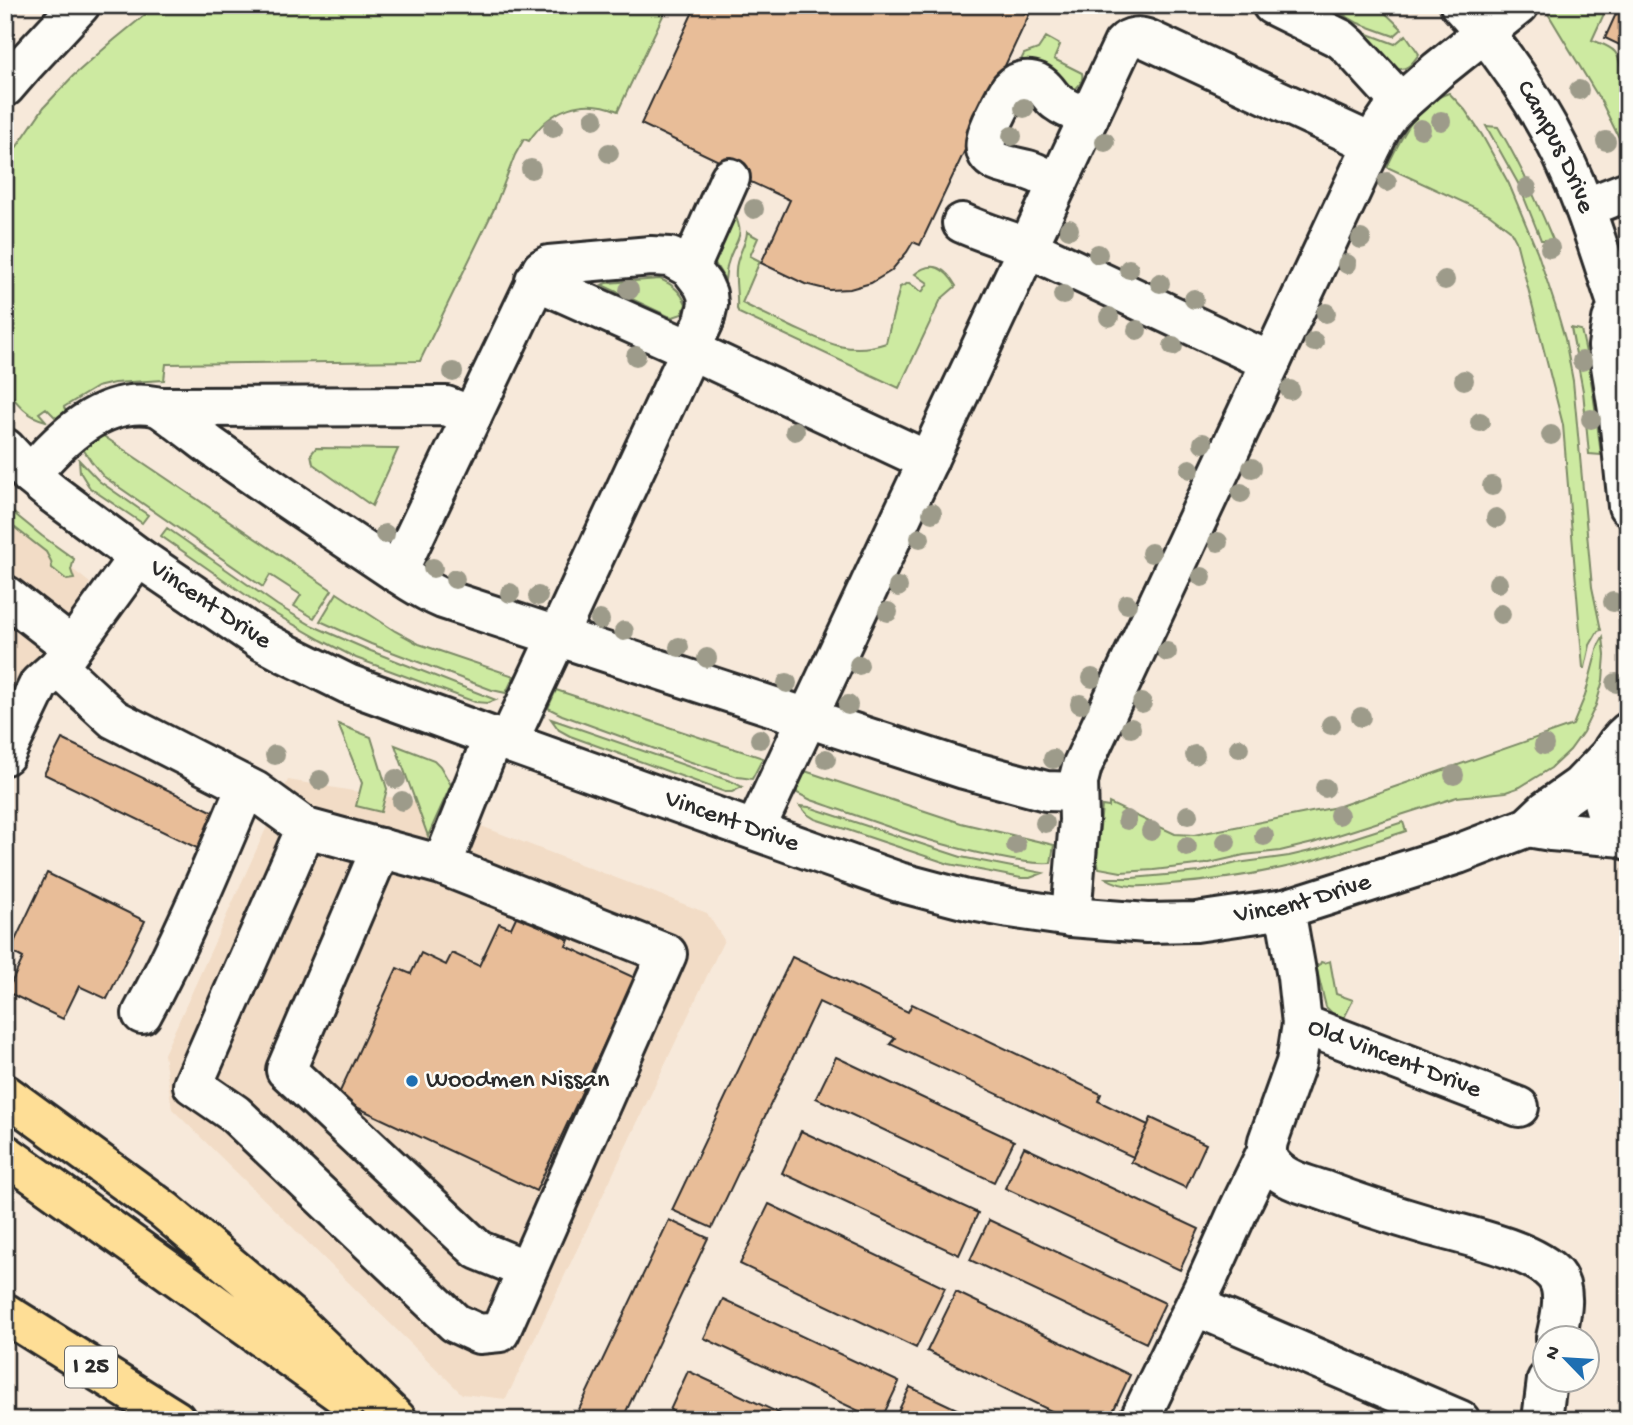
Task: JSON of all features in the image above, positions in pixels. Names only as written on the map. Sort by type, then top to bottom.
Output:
[{"type":"highway","points":[[5,1094],[164,1210],[294,1320],[396,1420]]},
{"type":"highway","points":[[5,1154],[353,1402],[396,1420]]},
{"type":"highway","name":"I 25","points":[[5,1313],[176,1420]]},
{"type":"street","points":[[5,87],[80,5]]},
{"type":"street","points":[[1272,5],[1341,39],[1401,103]]},
{"type":"street","points":[[1071,917],[1079,820],[1078,782],[1082,766],[1382,126],[1401,103],[1438,70],[1472,19],[1519,5]]},
{"type":"street","name":"Campus Drive","points":[[1472,19],[1516,76],[1561,153],[1585,208],[1623,310],[1612,320],[1608,346],[1619,417],[1628,506]]},
{"type":"street","points":[[755,830],[1123,44],[1138,37],[1149,40],[1373,145]]},
{"type":"street","points":[[1058,183],[1033,172],[1010,167],[988,156],[985,145],[989,131],[1010,89],[1014,84],[1025,80],[1037,82],[1055,102],[1088,117]]},
{"type":"street","points":[[690,268],[730,178]]},
{"type":"street","points":[[1585,208],[1628,191]]},
{"type":"street","points":[[962,223],[1028,248],[1271,362]]},
{"type":"street","points":[[397,573],[542,268],[550,265],[651,256],[670,257],[690,268],[707,294],[704,321],[557,637],[500,740],[442,865]]},
{"type":"street","points":[[535,280],[928,461]]},
{"type":"street","points":[[18,462],[56,446],[92,418],[130,406],[446,406],[472,416]]},
{"type":"street","points":[[158,407],[397,573],[443,599],[998,779],[1046,791],[1078,792]]},
{"type":"street","name":"Vincent Drive","points":[[18,462],[78,513],[259,639],[348,684],[865,870],[931,891],[1010,908],[1071,917],[1147,923],[1196,922],[1285,909],[1432,863],[1528,827],[1546,810],[1580,786],[1619,737]]},
{"type":"street","points":[[5,755],[39,684],[65,657],[138,556]]},
{"type":"street","points":[[5,596],[65,657],[114,719],[255,791],[306,828],[442,865],[667,954],[500,1332],[479,1334],[455,1323],[235,1114],[193,1085],[306,828]]},
{"type":"street","points":[[1619,737],[1602,774],[1601,792],[1612,824],[1626,838]]},
{"type":"street","points":[[142,1014],[181,936],[246,787]]},
{"type":"street","name":"Vincent Drive","points":[[1528,827],[1626,838]]},
{"type":"street","points":[[381,848],[286,1070],[478,1250],[527,1270]]},
{"type":"street","name":"Old Vincent Drive","points":[[1285,909],[1302,1024],[1518,1107]]},
{"type":"street","points":[[1139,1420],[1266,1153],[1296,1063],[1302,1024]]},
{"type":"street","points":[[1266,1153],[1272,1165],[1285,1177],[1357,1203],[1508,1249],[1542,1265],[1556,1276],[1562,1294],[1559,1324]]},
{"type":"street","points":[[1195,1306],[1460,1420]]},
{"type":"street","points":[[1542,1420],[1545,1394]]},
{"type":"shaded area","points":[[5,516],[90,583],[5,745]]},
{"type":"shaded area","name":"Woodmen Nissan","points":[[288,780],[419,802],[707,913],[724,940],[506,1399],[462,1394],[172,1109],[164,1054]]},
{"type":"green space","points":[[157,5],[668,5],[618,111],[592,105],[568,108],[547,121],[529,141],[524,139],[494,209],[420,361],[166,364],[164,380],[114,383],[97,387],[64,407],[67,415],[61,419],[57,419],[46,408],[39,413],[46,421],[28,413],[5,388],[5,164],[44,107],[73,76]]},
{"type":"green space","points":[[1327,5],[1377,5],[1402,29],[1394,36],[1358,23]]},
{"type":"green space","points":[[1552,5],[1608,5],[1592,40],[1613,50],[1622,67],[1628,72],[1628,156],[1602,103],[1547,12]]},
{"type":"green space","points":[[1355,29],[1395,44],[1406,35],[1419,54],[1409,66],[1394,69]]},
{"type":"green space","points":[[1046,37],[1060,45],[1054,59],[1082,73],[1080,84],[1071,92],[1019,68],[1024,54],[1038,49]]},
{"type":"green space","points":[[1449,93],[1482,135],[1509,184],[1537,251],[1565,339],[1573,381],[1592,587],[1601,630],[1590,645],[1585,668],[1563,425],[1516,241],[1510,230],[1489,214],[1387,167],[1404,134],[1419,113],[1437,98]]},
{"type":"green space","points":[[1486,126],[1498,127],[1528,182],[1553,240],[1541,240],[1519,185]]},
{"type":"green space","points":[[734,213],[739,234],[727,265],[725,280],[713,260]]},
{"type":"green space","points":[[747,232],[758,238],[750,256],[760,261],[742,303],[815,338],[838,346],[860,348],[886,343],[900,287],[909,283],[922,292],[928,283],[915,274],[927,267],[938,268],[948,275],[956,286],[941,299],[899,388],[739,313],[736,265]]},
{"type":"green space","points":[[660,279],[682,295],[686,304],[682,314],[668,316],[602,285],[606,283]]},
{"type":"green space","points":[[1571,328],[1581,330],[1601,455],[1589,454],[1583,391]]},
{"type":"green space","points":[[102,435],[332,590],[314,618],[294,606],[301,595],[270,575],[263,587],[103,476],[83,449],[94,438]]},
{"type":"green space","points":[[316,448],[398,449],[372,506],[313,464],[311,454]]},
{"type":"green space","points":[[79,460],[99,481],[148,515],[142,523],[90,488],[80,472]]},
{"type":"green space","points":[[5,506],[74,559],[71,570],[74,579],[67,580],[52,568],[46,552],[5,520]]},
{"type":"green space","points":[[167,528],[277,605],[311,625],[496,700],[488,703],[475,702],[356,658],[321,640],[263,607],[161,536]]},
{"type":"green space","points":[[337,593],[419,644],[514,676],[506,693],[371,644],[320,621]]},
{"type":"green space","points":[[1603,637],[1603,680],[1596,705],[1583,732],[1570,750],[1551,768],[1520,787],[1506,792],[1457,797],[1280,851],[1154,870],[1121,872],[1099,868],[1097,859],[1102,806],[1109,807],[1109,803],[1175,834],[1194,835],[1337,807],[1573,725]]},
{"type":"green space","points":[[556,690],[763,758],[752,779],[688,761],[548,708]]},
{"type":"green space","points":[[551,719],[742,787],[725,792],[570,736],[559,730]]},
{"type":"green space","points":[[338,724],[371,737],[387,789],[381,812],[356,806],[362,783]]},
{"type":"green space","points":[[395,745],[434,760],[451,785],[428,836]]},
{"type":"green space","points":[[805,771],[961,823],[1054,845],[1051,863],[1014,860],[946,845],[811,800],[797,793]]},
{"type":"green space","points":[[800,806],[961,857],[1043,873],[1021,878],[949,864],[815,819]]},
{"type":"green space","points":[[1403,822],[1406,831],[1316,859],[1253,874],[1146,886],[1129,886],[1106,878],[1200,872],[1237,863],[1289,856]]},
{"type":"green space","points":[[1330,961],[1336,994],[1353,1000],[1344,1018],[1333,1014],[1326,1007],[1316,966]]},
{"type":"building","points":[[696,5],[1024,5],[1021,11],[1029,15],[920,245],[913,242],[891,271],[871,283],[850,289],[829,290],[805,284],[761,263],[790,200],[742,178],[744,173],[641,124]]},
{"type":"building","points":[[1620,5],[1628,5],[1628,49],[1605,38]]},
{"type":"building","points":[[62,739],[220,815],[203,851],[44,774]]},
{"type":"building","points":[[47,873],[145,921],[107,999],[79,986],[63,1019],[7,992],[23,958],[10,951]]},
{"type":"building","points":[[517,915],[569,940],[566,946],[635,978],[536,1191],[337,1098],[397,968],[411,974],[421,953],[446,965],[452,953],[479,966],[499,923],[511,928]]},
{"type":"building","points":[[792,957],[908,1012],[912,1004],[1101,1094],[1098,1101],[1148,1125],[1133,1157],[890,1044],[895,1038],[819,1002],[712,1228],[672,1210]]},
{"type":"building","points":[[836,1057],[1014,1141],[994,1182],[816,1098]]},
{"type":"building","points":[[1151,1118],[1206,1144],[1186,1188],[1131,1162]]},
{"type":"building","points":[[801,1131],[978,1213],[959,1255],[782,1173]]},
{"type":"building","points":[[1024,1147],[1199,1229],[1180,1270],[1005,1188]]},
{"type":"building","points":[[769,1204],[945,1288],[916,1348],[740,1264]]},
{"type":"building","points":[[669,1220],[708,1238],[622,1420],[574,1420]]},
{"type":"building","points":[[989,1220],[1165,1303],[1146,1343],[970,1260]]},
{"type":"building","points":[[956,1292],[1130,1375],[1109,1420],[1070,1420],[927,1351]]},
{"type":"building","points":[[723,1299],[899,1382],[881,1420],[704,1338]]},
{"type":"building","points":[[688,1371],[794,1420],[690,1420],[670,1410]]},
{"type":"building","points":[[910,1387],[980,1420],[894,1420]]},
{"type":"place","name":"Woodmen Nissan","points":[[412,1081]]}]
